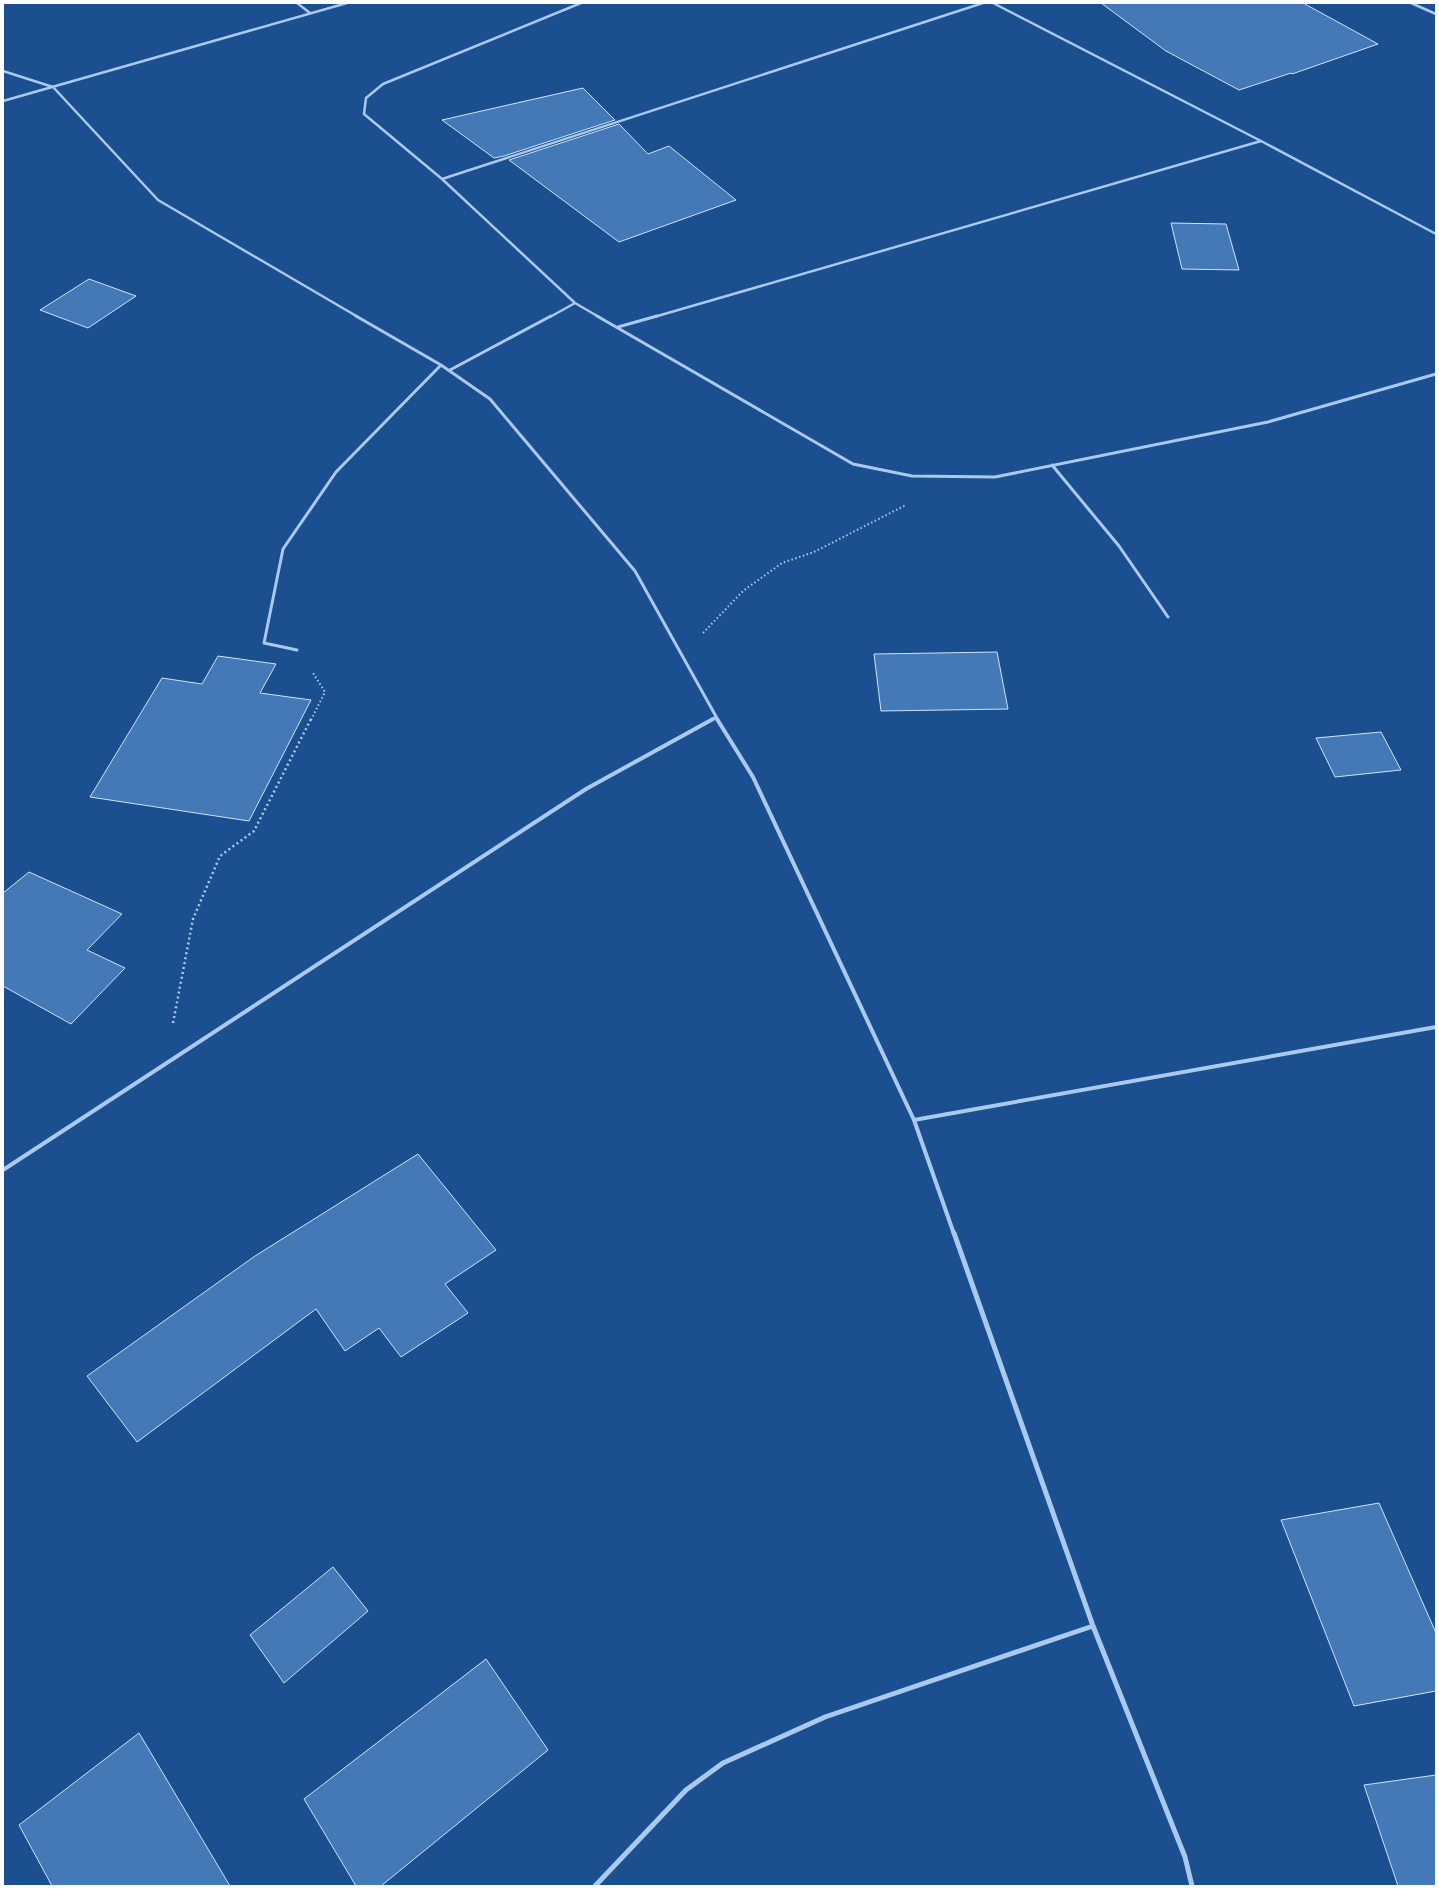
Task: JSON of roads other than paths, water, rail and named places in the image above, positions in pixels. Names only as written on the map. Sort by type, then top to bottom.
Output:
[{"type":"street","points":[[297,3],[310,13]]},
{"type":"street","points":[[3,101],[347,3]]},
{"type":"street","points":[[581,3],[383,84],[366,98],[364,114],[442,179],[575,303],[853,464],[912,476],[995,477],[1268,422],[1436,374]]},
{"type":"street","points":[[442,179],[983,3]]},
{"type":"street","points":[[994,3],[1436,234]]},
{"type":"street","points":[[1411,3],[1436,14]]},
{"type":"street","points":[[3,71],[53,87],[158,200],[450,370],[490,399],[635,571],[716,717],[753,777],[914,1120],[1093,1626],[1184,1856],[1192,1886]]},
{"type":"street","points":[[618,327],[1260,141]]},
{"type":"street","points":[[450,370],[575,303]]},
{"type":"street","points":[[297,650],[264,643],[283,549],[336,472],[441,365]]},
{"type":"street","points":[[1052,466],[1119,546],[1168,617]]},
{"type":"street","points":[[3,1170],[586,789],[716,717]]},
{"type":"street","points":[[914,1120],[1436,1027]]},
{"type":"street","points":[[595,1886],[686,1790],[724,1763],[825,1717],[1093,1626]]}]
